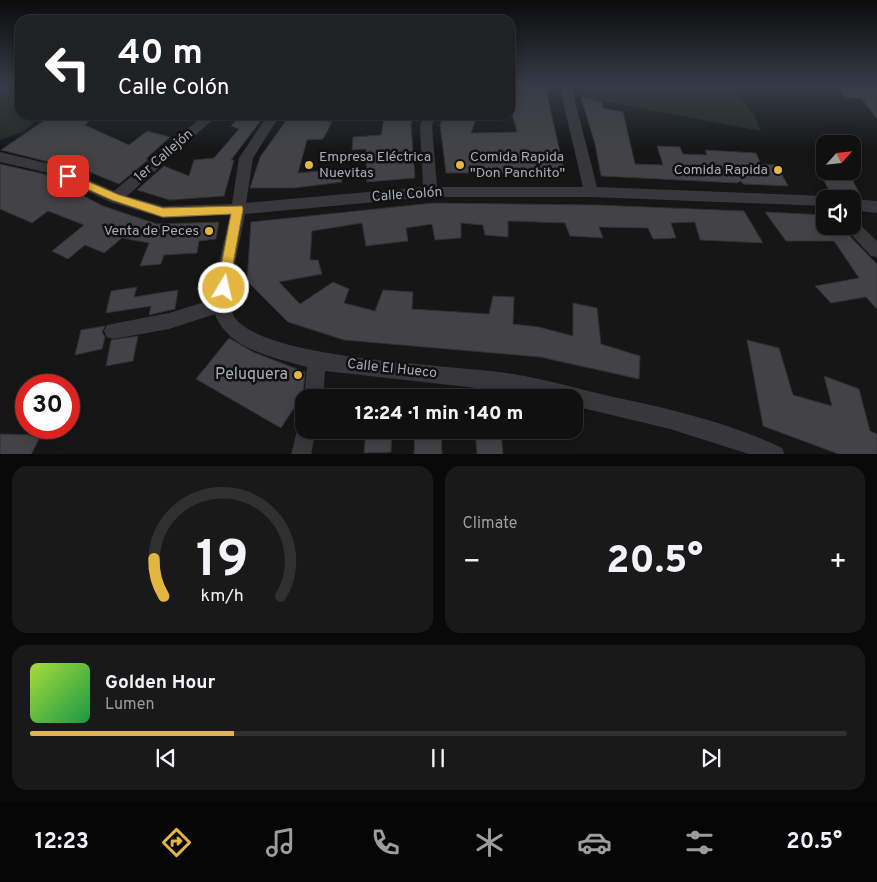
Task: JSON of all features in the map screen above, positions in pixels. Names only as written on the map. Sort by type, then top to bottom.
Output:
[{"type":"street","points":[[570,107],[591,192]]},
{"type":"street","name":"1er Callejón","points":[[115,198],[206,120]]},
{"type":"street","name":"Calle El Hueco","points":[[271,120],[246,158],[225,272],[222,303],[224,315],[229,324],[243,336],[261,344],[317,362],[513,383],[670,419],[752,444],[774,454]]},
{"type":"street","points":[[428,120],[426,126],[430,192]]},
{"type":"street","name":"Calle Colón","points":[[0,157],[53,169],[115,198],[163,212],[238,209],[430,192],[591,192],[816,201]]},
{"type":"street","points":[[861,205],[877,207]]},
{"type":"street","points":[[861,235],[877,251]]},
{"type":"street","points":[[113,331],[165,324],[195,315],[222,303]]},
{"type":"street","points":[[314,389],[317,362]]},
{"type":"street","points":[[301,454],[304,439]]},
{"type":"shaded area","points":[[0,107],[15,107],[15,120],[37,120],[23,132],[0,140]]},
{"type":"shaded area","points":[[636,107],[748,107],[755,116],[761,131]]},
{"type":"building","points":[[515,107],[550,107],[565,173],[446,173],[440,125],[442,120],[476,120],[471,133],[517,132],[514,120]]},
{"type":"building","points":[[584,107],[603,107],[623,112],[635,164],[663,165],[657,146],[680,147],[683,154],[707,155],[705,150],[756,153],[761,164],[777,165],[788,186],[743,184],[741,181],[737,183],[601,176],[595,144]]},
{"type":"building","points":[[868,107],[877,107],[877,119]]},
{"type":"building","points":[[45,120],[90,120],[85,125],[129,145],[147,131],[170,137],[146,159],[148,160],[119,184],[65,162],[61,165],[1,150]]},
{"type":"building","points":[[237,120],[261,120],[231,160],[234,160],[224,196],[170,200],[137,190],[164,166],[189,176],[194,160],[214,158],[239,129],[231,126]]},
{"type":"building","points":[[286,120],[332,122],[323,139],[307,140],[298,173],[341,169],[342,182],[294,188],[250,188],[260,157]]},
{"type":"building","points":[[384,120],[412,120],[411,125],[415,178],[367,182],[366,149],[352,150],[353,137],[381,135]]},
{"type":"building","points":[[0,164],[48,175],[46,176],[103,206],[157,224],[219,222],[216,239],[199,241],[197,253],[164,255],[161,264],[140,266],[149,243],[122,238],[104,253],[85,245],[68,259],[52,251],[84,225],[48,211],[32,223],[0,209]]},
{"type":"building","points":[[823,180],[852,180],[858,190],[829,190]]},
{"type":"building","points":[[433,203],[597,205],[744,211],[763,243],[700,240],[695,222],[671,223],[676,238],[653,239],[648,228],[599,227],[603,238],[570,236],[565,223],[508,221],[508,237],[485,235],[483,225],[461,223],[461,238],[435,240],[432,224],[406,228],[408,241],[366,246],[362,223],[312,231],[310,260],[318,260],[322,274],[279,282],[300,304],[333,282],[349,289],[344,303],[375,311],[383,290],[413,292],[412,309],[489,314],[493,296],[514,297],[513,324],[539,327],[573,336],[573,303],[597,308],[601,344],[640,356],[639,379],[540,357],[344,340],[288,322],[247,281],[251,222]]},
{"type":"building","points":[[765,212],[816,215],[816,235],[849,235],[877,264],[877,309],[866,297],[831,303],[815,286],[859,278],[834,241],[786,241]]},
{"type":"building","points":[[137,287],[134,297],[178,290],[175,309],[149,315],[151,306],[106,313],[111,291]]},
{"type":"building","points":[[105,326],[102,332],[105,337],[102,349],[75,355],[81,330]]},
{"type":"building","points":[[138,336],[133,361],[106,366],[111,340]]},
{"type":"building","points":[[229,338],[253,352],[305,372],[303,389],[295,389],[295,406],[281,428],[196,379]]},
{"type":"building","points":[[747,340],[779,348],[793,395],[832,406],[824,376],[859,389],[870,431],[877,434],[877,454],[838,454],[763,426]]},
{"type":"building","points":[[0,434],[15,434],[15,439],[39,439],[32,454],[0,454]]},
{"type":"building","points":[[365,439],[392,439],[391,452],[364,453]]},
{"type":"building","points":[[415,439],[441,439],[442,454],[414,454]]},
{"type":"building","points":[[476,439],[502,439],[503,454],[477,454]]},
{"type":"place","name":"Empresa Eléctrica Nuevitas","points":[[309,165]]},
{"type":"place","name":"Comida Rapida \"Don Panchito\"","points":[[460,165]]},
{"type":"place","name":"Comida Rapida","points":[[778,170]]},
{"type":"place","name":"Venta de Peces","points":[[209,231]]},
{"type":"place","name":"Peluquera","points":[[298,375]]},
{"type":"route","points":[[68,176],[115,198],[163,212],[238,209],[233,241],[225,272],[224,288]]}]
